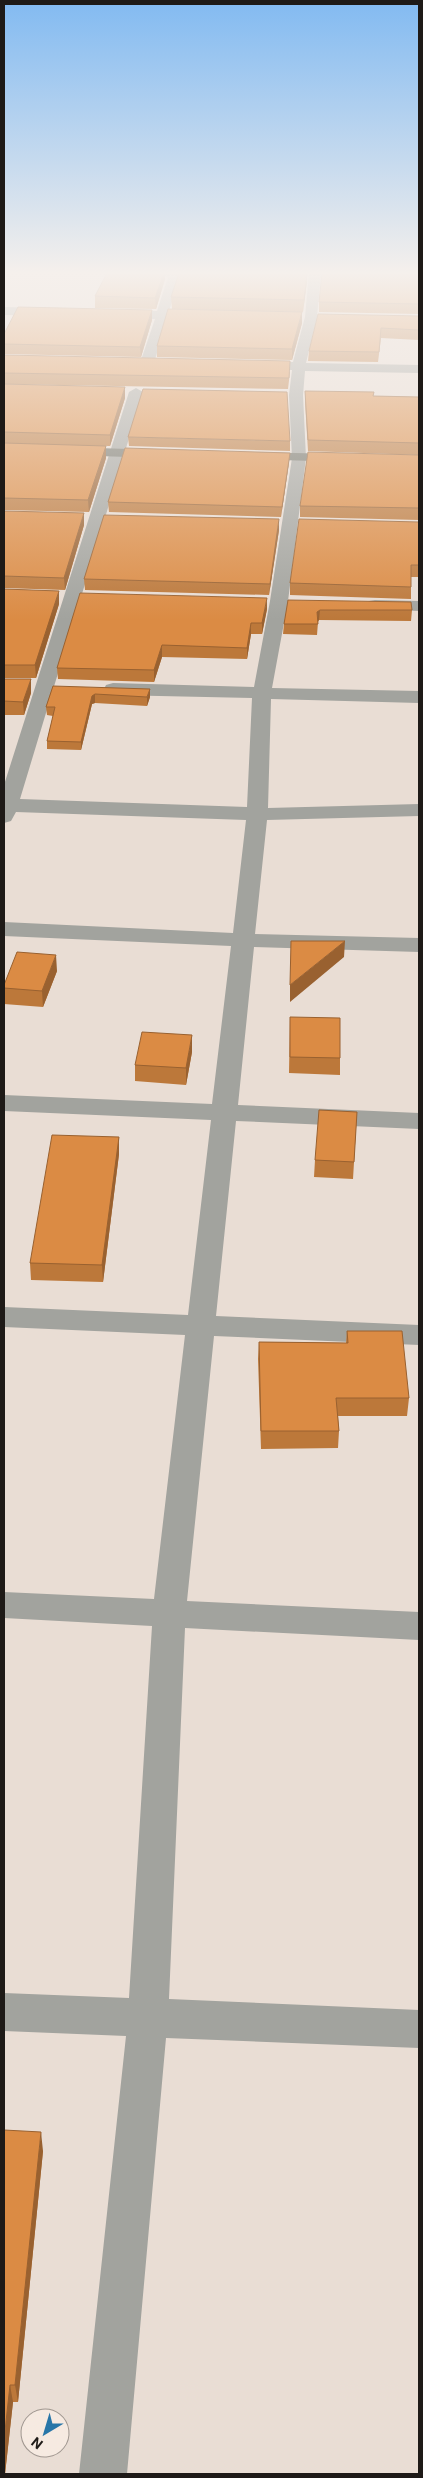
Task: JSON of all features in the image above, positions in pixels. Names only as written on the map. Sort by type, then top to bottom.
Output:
[{"type":"main road","points":[[4,449],[175,455]]},
{"type":"main road","points":[[242,456],[419,460]]},
{"type":"street","points":[[103,2474],[148,2019],[169,1615],[224,1112],[245,940],[257,814],[262,693],[292,523],[299,458],[295,389]]},
{"type":"street","points":[[117,391],[141,392],[118,453],[74,597],[37,687],[5,809],[257,814],[419,810]]},
{"type":"street","points":[[79,518],[117,519]]},
{"type":"street","points":[[54,597],[93,598]]},
{"type":"street","points":[[363,604],[419,606]]},
{"type":"street","points":[[37,687],[65,688]]},
{"type":"street","points":[[94,688],[419,697]]},
{"type":"street","points":[[4,929],[245,940],[419,945]]},
{"type":"street","points":[[4,1103],[419,1121]]},
{"type":"street","points":[[4,1317],[419,1336]]},
{"type":"street","points":[[4,1605],[169,1615],[419,1626]]},
{"type":"street","points":[[4,2012],[419,2029]]},
{"type":"building","points":[[4,389],[124,389],[110,435],[4,432]]},
{"type":"building","points":[[143,389],[287,392],[290,441],[128,437]]},
{"type":"building","points":[[305,391],[374,392],[373,396],[419,397],[419,443],[308,440]]},
{"type":"building","points":[[4,443],[106,446],[88,500],[4,498]]},
{"type":"building","points":[[125,448],[290,453],[282,507],[108,502]]},
{"type":"building","points":[[308,452],[419,455],[419,508],[300,506]]},
{"type":"building","points":[[4,511],[84,513],[64,578],[4,576]]},
{"type":"building","points":[[104,515],[279,519],[270,584],[84,579]]},
{"type":"building","points":[[299,519],[419,522],[419,565],[411,565],[411,587],[290,583]]},
{"type":"building","points":[[4,589],[59,591],[35,665],[4,665]]},
{"type":"building","points":[[80,593],[267,598],[262,623],[251,623],[247,648],[162,645],[154,670],[57,668]]},
{"type":"building","points":[[288,600],[411,602],[412,610],[320,610],[317,612],[318,624],[284,624]]},
{"type":"building","points":[[4,679],[31,679],[23,702],[4,701]]},
{"type":"building","points":[[53,686],[150,689],[147,697],[95,694],[92,696],[81,742],[47,741],[55,707],[46,707]]},
{"type":"building","points":[[291,941],[345,941],[290,985]]},
{"type":"building","points":[[17,952],[56,955],[42,991],[4,988]]},
{"type":"building","points":[[290,1017],[340,1018],[340,1058],[290,1057]]},
{"type":"building","points":[[142,1032],[192,1035],[186,1068],[135,1065]]},
{"type":"building","points":[[319,1110],[357,1112],[354,1162],[315,1160]]},
{"type":"building","points":[[52,1135],[119,1137],[102,1265],[30,1263]]},
{"type":"building","points":[[347,1331],[402,1331],[409,1398],[336,1398],[339,1431],[261,1431],[259,1342],[348,1343]]},
{"type":"building","points":[[4,2130],[41,2132],[15,2385],[10,2385],[4,2440]]}]
